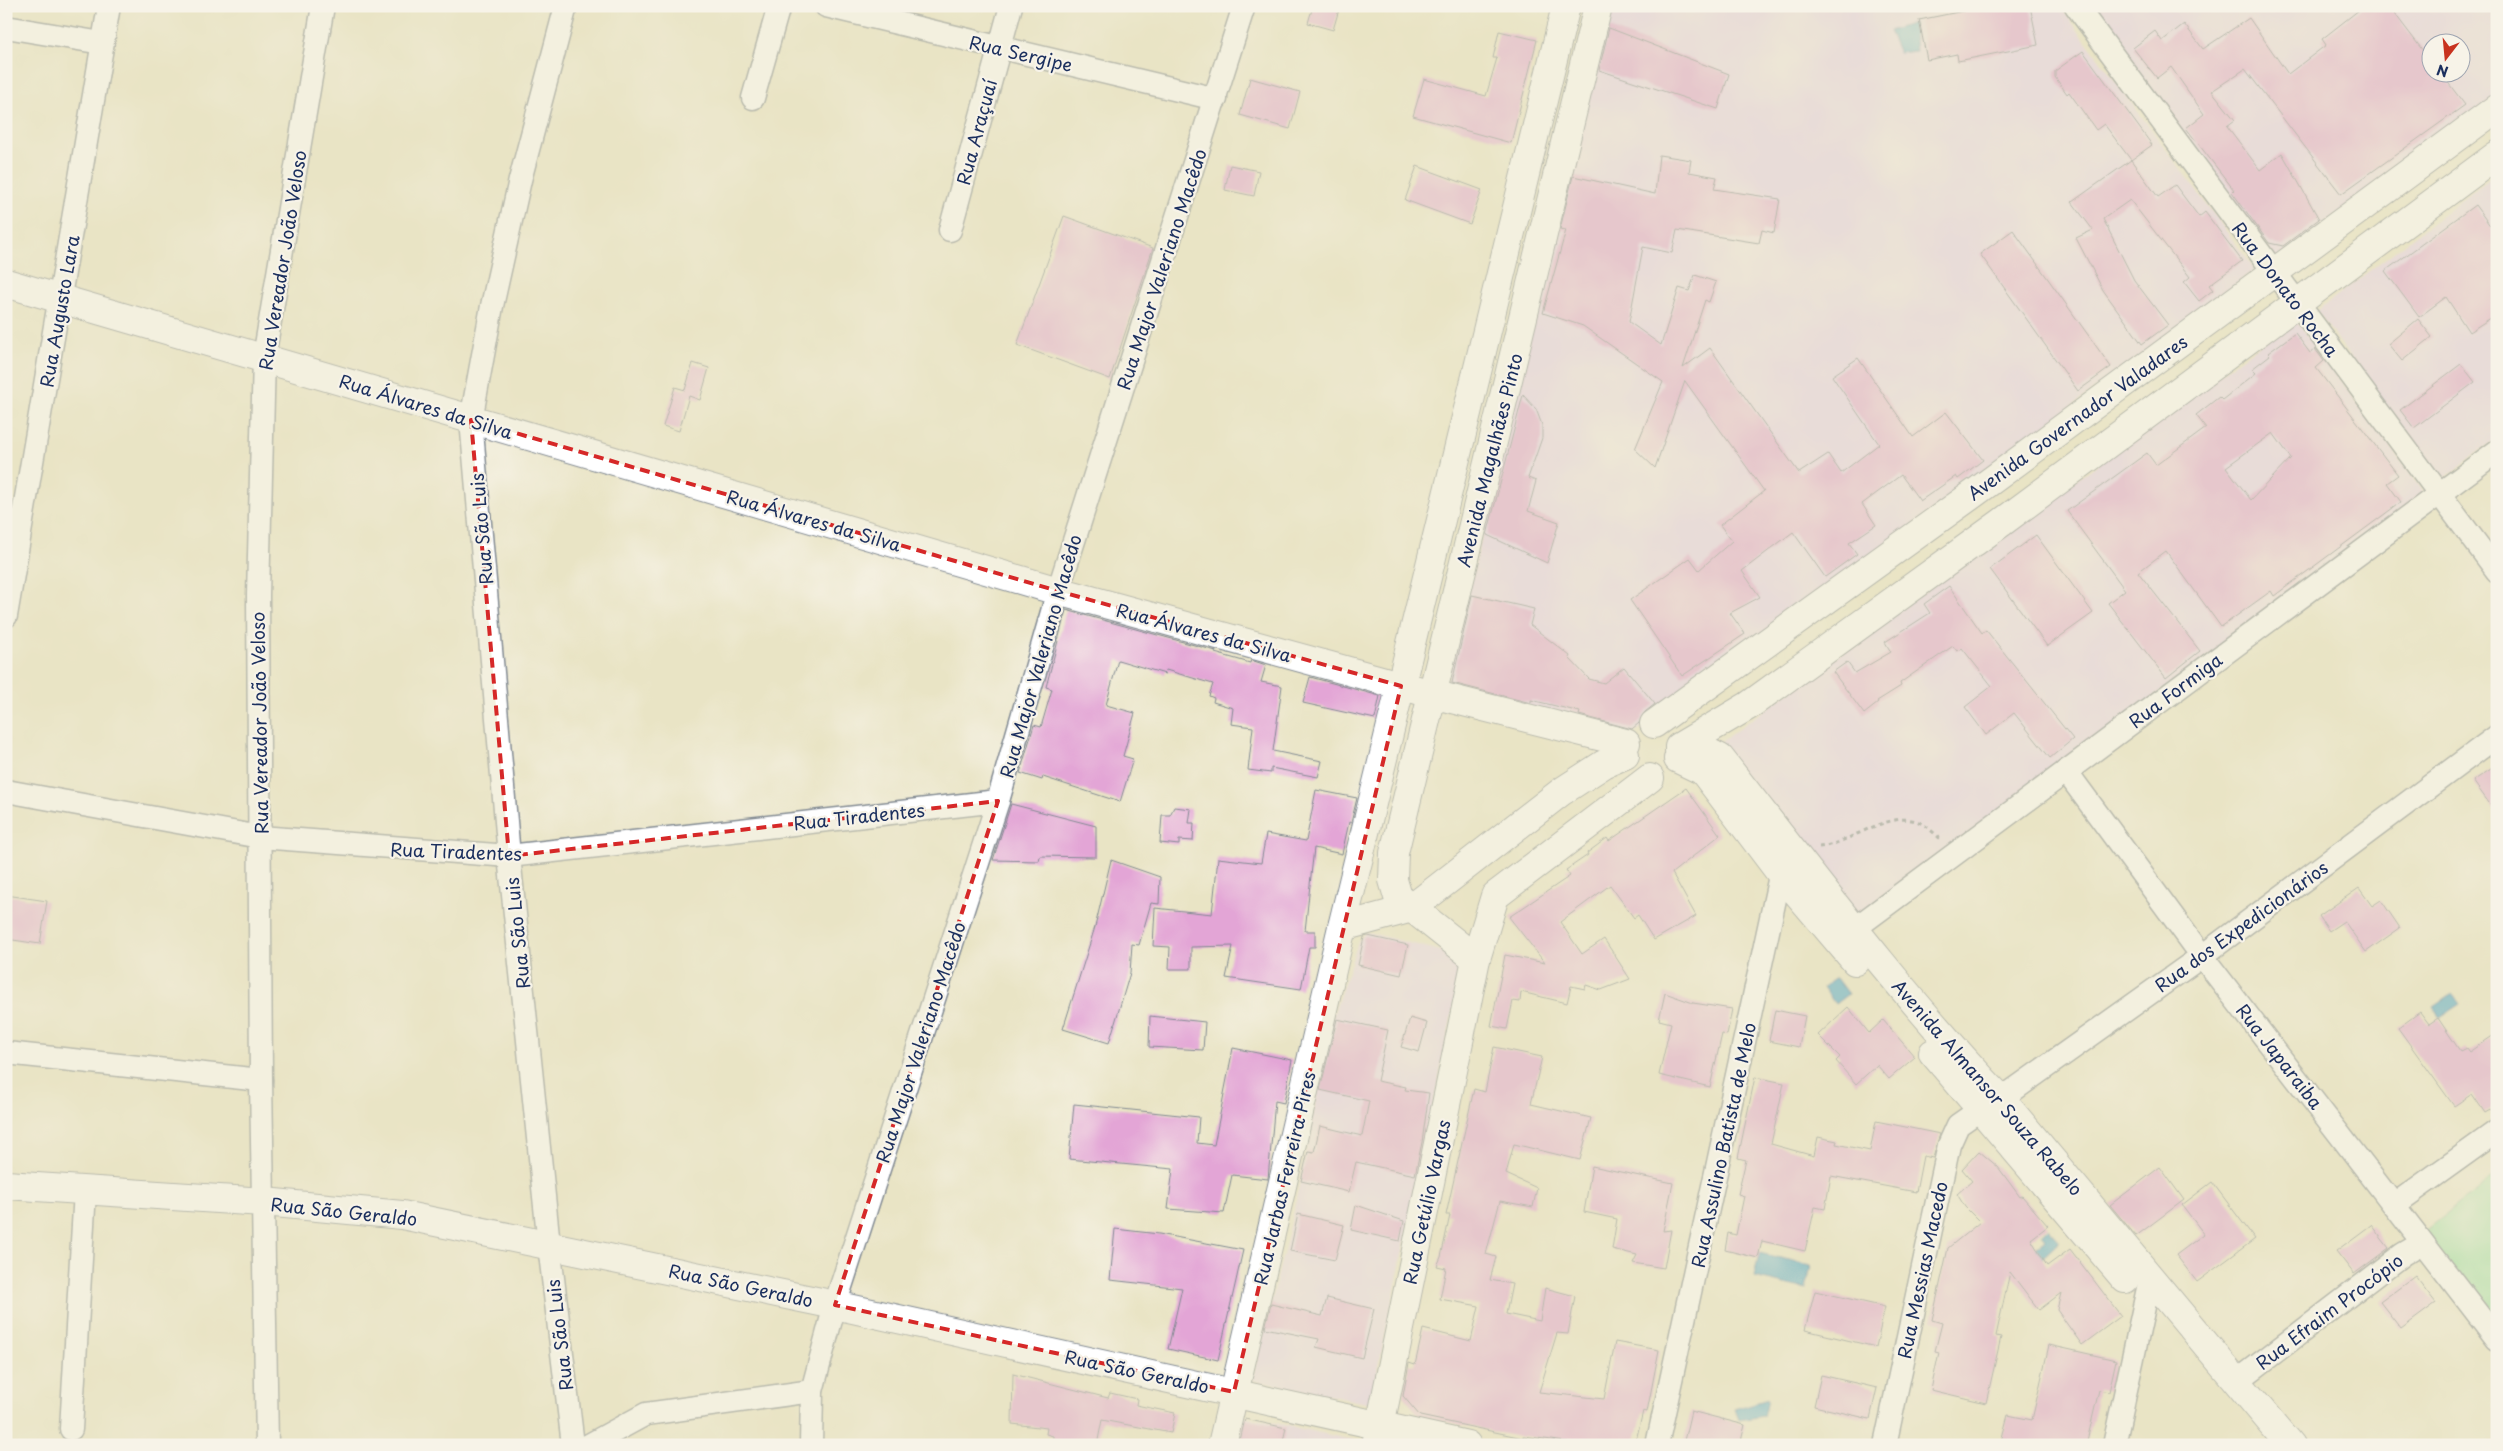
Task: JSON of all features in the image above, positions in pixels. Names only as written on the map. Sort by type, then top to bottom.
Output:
[{"type":"street","name":"Rua Augusto Lara","points":[[6,616],[61,300],[109,6]]},
{"type":"street","name":"Rua Vereador João Veloso","points":[[267,1445],[261,1080],[258,595],[264,357],[323,6]]},
{"type":"street","name":"Rua São Luis","points":[[566,6],[520,180],[492,306],[472,420],[509,856],[548,1245],[573,1445]]},
{"type":"street","points":[[753,98],[778,6]]},
{"type":"street","name":"Rua Sergipe","points":[[826,6],[1216,99]]},
{"type":"street","name":"Rua Araçuaí","points":[[950,230],[998,48],[1011,6]]},
{"type":"street","name":"Rua Major Valeriano Macêdo","points":[[811,1445],[812,1390],[835,1305],[998,801],[1058,592],[1244,6]]},
{"type":"street","name":"Avenida Magalhães Pinto","points":[[1344,919],[1566,6]]},
{"type":"street","name":"Avenida Magalhães Pinto","points":[[1412,908],[1398,897],[1393,880],[1394,853],[1598,6]]},
{"type":"street","name":"Rua Donato Rocha","points":[[2076,6],[2497,571]]},
{"type":"street","points":[[6,26],[102,43]]},
{"type":"street","name":"Avenida Governador Valadares","points":[[1654,724],[1976,492],[2497,108]]},
{"type":"street","points":[[1626,749],[1634,771],[1650,778],[1662,777],[1672,770],[1679,752],[1748,706],[2001,523],[2497,155]]},
{"type":"street","name":"Rua Álvares da Silva","points":[[6,283],[264,357],[1058,592],[1626,749]]},
{"type":"street","points":[[1495,297],[1526,304]]},
{"type":"street","name":"Rua Formiga","points":[[1846,935],[2497,451]]},
{"type":"street","points":[[1976,492],[2001,523]]},
{"type":"street","points":[[1344,919],[1412,908],[1561,792],[1626,749],[1632,733],[1642,726],[1654,724],[1666,728],[1674,736],[1679,752]]},
{"type":"street","name":"Rua dos Expedicionários","points":[[1991,1104],[2202,956],[2497,736]]},
{"type":"street","name":"Avenida Almansor Souza Rabelo","points":[[1679,752],[1706,751],[1720,758],[1787,844],[1846,935]]},
{"type":"street","name":"Avenida Almansor Souza Rabelo","points":[[1679,752],[1703,771],[1781,874],[1846,935],[1967,1063],[1991,1104],[2147,1291],[2266,1445]]},
{"type":"street","name":"Rua Japaraiba","points":[[2066,771],[2202,956],[2497,1339]]},
{"type":"street","name":"Rua Getúlio Vargas","points":[[1378,1435],[1476,959],[1495,896],[1650,778]]},
{"type":"street","name":"Rua Tiradentes","points":[[6,791],[260,837],[509,856],[998,801]]},
{"type":"street","name":"Rua Assulino Batista de Melo","points":[[1656,1445],[1787,844]]},
{"type":"street","points":[[1412,908],[1476,959]]},
{"type":"street","name":"Rua Jarbas Ferreira Pires","points":[[1222,1445],[1344,919]]},
{"type":"street","points":[[6,1053],[261,1080]]},
{"type":"street","name":"Rua Messias Macedo","points":[[1885,1445],[1949,1145],[1958,1125],[1991,1104]]},
{"type":"street","points":[[2394,1205],[2497,1131]]},
{"type":"street","name":"Rua São Geraldo","points":[[6,1185],[264,1202],[402,1216],[835,1305],[1234,1392],[1378,1435],[1467,1445]]},
{"type":"street","points":[[72,1429],[85,1191]]},
{"type":"street","name":"Rua Efraim Procópio","points":[[2236,1382],[2403,1254],[2422,1243]]},
{"type":"street","points":[[2114,1445],[2147,1291]]},
{"type":"street","name":"Avenida Almansor Souza Rabelo","points":[[2147,1291],[2236,1382],[2290,1445]]},
{"type":"street","points":[[589,1445],[646,1414],[812,1390]]},
{"type":"path","points":[[1787,844],[1809,847],[1830,846],[1863,830],[1892,822],[1912,820],[1930,829],[1958,851]]},
{"type":"highlighted area","points":[[471,420],[1058,591],[1401,686],[1234,1392],[835,1305],[998,801],[509,856]]},
{"type":"shaded area","points":[[1609,6],[2060,6],[2255,270],[1629,737],[1445,690]]},
{"type":"shaded area","points":[[2088,6],[2497,6],[2497,98],[2276,259]]},
{"type":"shaded area","points":[[2497,173],[2497,438],[2439,482],[2317,311]]},
{"type":"shaded area","points":[[2295,319],[2427,496],[1850,921],[1718,744]]},
{"type":"shaded area","points":[[1366,932],[1464,957],[1371,1404],[1252,1380],[1294,1211],[1332,1018],[1359,940]]},
{"type":"shaded area","points":[[1243,1416],[1370,1444],[1236,1445]]},
{"type":"green space","points":[[2497,1174],[2497,1327],[2423,1232]]},
{"type":"water","points":[[1913,23],[1916,51],[1899,53],[1889,31]]},
{"type":"water","points":[[1836,978],[1848,994],[1835,1004],[1823,987]]},
{"type":"water","points":[[2452,993],[2460,1004],[2440,1017],[2433,1006]]},
{"type":"water","points":[[2048,1228],[2060,1241],[2040,1260],[2032,1251],[2046,1239],[2042,1234]]},
{"type":"water","points":[[1759,1253],[1811,1265],[1806,1289],[1754,1277]]},
{"type":"water","points":[[1768,1399],[1764,1416],[1739,1420],[1735,1409]]},
{"type":"building","points":[[1313,6],[1340,6],[1333,30],[1308,23]]},
{"type":"building","points":[[1988,6],[2030,6],[2038,45],[1958,61],[1957,54],[1927,60],[1919,20]]},
{"type":"building","points":[[2364,6],[2389,6],[2420,47],[2420,82],[2448,82],[2465,105],[2341,194],[2245,69],[2212,91],[2235,120],[2227,126],[2260,170],[2282,153],[2319,219],[2283,246],[2269,243],[2232,192],[2234,190],[2186,128],[2204,114],[2171,67],[2157,78],[2133,48],[2155,31],[2162,41],[2184,24],[2203,49],[2249,18],[2288,74],[2326,45],[2322,39]]},
{"type":"building","points":[[1609,28],[1729,74],[1718,109],[1599,70]]},
{"type":"building","points":[[1499,31],[1537,40],[1511,143],[1413,116],[1424,79],[1486,96],[1497,58],[1493,58]]},
{"type":"building","points":[[2083,51],[2152,145],[2131,160],[2104,124],[2096,130],[2069,92],[2067,94],[2055,77],[2055,71]]},
{"type":"building","points":[[1250,78],[1300,92],[1290,129],[1240,115]]},
{"type":"building","points":[[1659,155],[1691,160],[1689,172],[1717,177],[1714,189],[1780,199],[1774,233],[1762,230],[1759,243],[1677,230],[1672,253],[1643,247],[1629,322],[1661,345],[1679,288],[1689,291],[1695,275],[1716,282],[1709,302],[1705,300],[1683,368],[1710,348],[1799,473],[1828,454],[1841,473],[1879,444],[1832,376],[1858,358],[1913,437],[1946,412],[1983,460],[1958,479],[1956,476],[1920,501],[1901,475],[1862,504],[1876,525],[1849,543],[1857,554],[1825,577],[1793,532],[1742,571],[1760,597],[1730,613],[1745,634],[1682,676],[1630,600],[1690,558],[1699,570],[1732,541],[1720,525],[1764,491],[1685,381],[1655,468],[1635,449],[1663,382],[1583,326],[1543,313],[1566,230],[1560,229],[1573,176],[1655,194]]},
{"type":"building","points":[[2131,160],[2158,197],[2175,185],[2199,217],[2205,212],[2242,261],[2209,285],[2213,290],[2199,301],[2184,282],[2190,277],[2130,200],[2103,219],[2134,280],[2168,325],[2142,344],[2103,290],[2076,238],[2093,230],[2072,202]]},
{"type":"building","points":[[1230,165],[1259,171],[1254,196],[1225,190]]},
{"type":"building","points":[[1417,166],[1482,190],[1470,224],[1405,200]]},
{"type":"building","points":[[2475,205],[2497,235],[2497,314],[2469,332],[2446,297],[2419,317],[2385,271]]},
{"type":"building","points":[[1064,216],[1153,248],[1110,379],[1017,345]]},
{"type":"building","points":[[2013,230],[2111,367],[2078,391],[1980,254]]},
{"type":"building","points":[[2418,319],[2432,337],[2402,361],[2388,344]]},
{"type":"building","points":[[2295,333],[2310,353],[2315,349],[2324,361],[2316,368],[2398,475],[2387,483],[2401,502],[2274,596],[2271,591],[2221,627],[2166,551],[2138,572],[2200,651],[2166,678],[2108,603],[2125,590],[2067,511],[2147,453],[2156,465],[2206,428],[2196,415],[2219,397],[2222,400],[2256,373],[2252,369],[2270,355],[2268,353]],"holes":[[[2273,433],[2291,458],[2251,500],[2226,467]]]},
{"type":"building","points":[[693,363],[709,368],[700,400],[689,396],[679,431],[663,426],[675,387],[685,390]]},
{"type":"building","points":[[2461,364],[2475,382],[2414,428],[2400,410]]},
{"type":"building","points":[[1523,395],[1536,409],[1542,425],[1542,438],[1528,478],[1536,481],[1528,511],[1559,522],[1547,563],[1487,535]]},
{"type":"building","points":[[2036,535],[2093,613],[2047,646],[1990,569]]},
{"type":"building","points":[[1949,586],[1982,633],[1986,630],[2073,739],[2050,758],[2014,713],[1986,735],[1965,707],[1992,686],[1962,648],[1957,651],[1953,646],[1900,683],[1901,686],[1877,701],[1878,703],[1864,714],[1833,672],[1847,662],[1855,673],[1891,652],[1885,642],[1930,613],[1924,604]]},
{"type":"building","points":[[1472,595],[1534,609],[1530,625],[1570,656],[1569,658],[1589,679],[1604,683],[1624,667],[1655,704],[1645,712],[1639,723],[1632,729],[1579,715],[1580,712],[1531,700],[1531,703],[1452,683]]},
{"type":"building","points":[[1066,610],[1216,651],[1215,653],[1250,663],[1251,660],[1266,665],[1261,682],[1282,686],[1273,751],[1322,761],[1318,777],[1271,768],[1271,773],[1248,770],[1253,727],[1231,724],[1233,708],[1213,702],[1214,698],[1209,696],[1213,684],[1166,670],[1165,674],[1118,660],[1106,705],[1135,713],[1123,756],[1133,759],[1120,802],[1043,777],[1042,780],[1020,773],[1034,725],[1041,727],[1052,689],[1046,687]]},
{"type":"building","points":[[1310,677],[1380,696],[1375,719],[1303,703]]},
{"type":"building","points":[[2497,765],[2497,814],[2473,781]]},
{"type":"building","points":[[1686,788],[1720,835],[1672,873],[1696,916],[1654,940],[1638,915],[1634,918],[1610,885],[1560,922],[1582,954],[1604,939],[1630,979],[1601,990],[1586,985],[1585,989],[1571,986],[1567,1003],[1521,992],[1520,1002],[1513,1001],[1507,1029],[1491,1026],[1505,955],[1545,963],[1509,917],[1570,876],[1566,870],[1588,855],[1587,853],[1607,838],[1609,841]]},
{"type":"building","points":[[1316,790],[1357,798],[1351,823],[1349,822],[1342,854],[1314,848],[1305,931],[1315,931],[1315,947],[1309,947],[1301,989],[1226,978],[1233,946],[1191,947],[1191,969],[1169,969],[1170,947],[1153,946],[1155,908],[1212,914],[1218,858],[1261,863],[1266,834],[1306,841]]},
{"type":"building","points":[[1011,804],[1096,826],[1096,857],[1040,856],[1039,861],[993,860]]},
{"type":"building","points":[[1174,807],[1191,809],[1189,823],[1194,823],[1193,841],[1179,840],[1179,845],[1160,843],[1162,815],[1170,815]]},
{"type":"building","points":[[1111,860],[1160,877],[1159,904],[1151,903],[1139,945],[1132,944],[1130,973],[1109,1043],[1063,1029],[1095,927]]},
{"type":"building","points":[[2359,888],[2372,906],[2381,900],[2400,928],[2366,952],[2344,921],[2329,931],[2319,916]]},
{"type":"building","points":[[6,895],[47,901],[40,944],[6,939]]},
{"type":"building","points":[[1368,936],[1408,945],[1401,975],[1358,965],[1364,937]]},
{"type":"building","points":[[1665,993],[1693,1003],[1732,1009],[1727,1035],[1722,1034],[1710,1087],[1659,1075],[1671,1023],[1659,1020]]},
{"type":"building","points":[[1848,1007],[1869,1033],[1883,1020],[1915,1057],[1889,1079],[1877,1065],[1856,1084],[1836,1061],[1840,1057],[1818,1035]]},
{"type":"building","points":[[1775,1010],[1805,1016],[1799,1047],[1769,1041]]},
{"type":"building","points":[[2420,1012],[2429,1024],[2438,1018],[2460,1051],[2466,1048],[2469,1052],[2497,1033],[2497,1106],[2485,1113],[2472,1094],[2454,1106],[2398,1028]]},
{"type":"building","points":[[1150,1016],[1205,1022],[1203,1050],[1149,1047]]},
{"type":"building","points":[[1410,1018],[1427,1023],[1419,1052],[1401,1047]]},
{"type":"building","points":[[1337,1019],[1388,1030],[1377,1081],[1406,1087],[1405,1090],[1429,1093],[1415,1175],[1356,1162],[1349,1192],[1301,1181],[1308,1151],[1314,1152],[1320,1126],[1362,1136],[1369,1101],[1320,1090]]},
{"type":"building","points":[[1494,1047],[1542,1057],[1531,1104],[1591,1118],[1580,1160],[1514,1144],[1506,1174],[1537,1188],[1533,1207],[1500,1201],[1486,1254],[1496,1257],[1490,1280],[1512,1284],[1506,1314],[1540,1321],[1545,1288],[1575,1296],[1568,1334],[1557,1333],[1539,1392],[1604,1399],[1615,1342],[1659,1350],[1647,1412],[1643,1411],[1635,1445],[1587,1445],[1523,1436],[1523,1438],[1420,1416],[1403,1396],[1409,1363],[1415,1365],[1423,1329],[1471,1341],[1479,1306],[1440,1299],[1446,1268],[1437,1266],[1441,1257],[1450,1215],[1446,1215],[1474,1089],[1485,1092]]},
{"type":"building","points":[[1233,1048],[1292,1060],[1284,1103],[1275,1101],[1268,1179],[1232,1175],[1224,1213],[1168,1209],[1173,1169],[1069,1159],[1074,1104],[1199,1117],[1197,1143],[1214,1145]]},
{"type":"building","points":[[1755,1077],[1784,1083],[1771,1144],[1814,1156],[1818,1137],[1837,1141],[1836,1144],[1870,1151],[1876,1121],[1940,1134],[1933,1158],[1923,1156],[1916,1192],[1831,1176],[1825,1209],[1815,1207],[1805,1251],[1762,1241],[1758,1258],[1725,1250],[1728,1233],[1736,1235],[1744,1196],[1738,1194],[1746,1160],[1738,1158]]},
{"type":"building","points":[[1979,1151],[1998,1167],[2020,1197],[2022,1196],[2048,1226],[2031,1239],[2047,1266],[2070,1249],[2121,1316],[2082,1345],[2057,1310],[2061,1293],[2039,1310],[2010,1272],[1996,1336],[2001,1337],[1986,1403],[1931,1390],[1939,1352],[1935,1351],[1942,1323],[1932,1320],[1948,1248],[1980,1222],[1965,1207],[1957,1194],[1972,1181],[1962,1169]]},
{"type":"building","points":[[1592,1166],[1673,1183],[1663,1231],[1671,1230],[1664,1268],[1633,1263],[1637,1255],[1612,1249],[1617,1219],[1584,1212]]},
{"type":"building","points":[[2160,1167],[2184,1200],[2136,1236],[2110,1205]]},
{"type":"building","points":[[2212,1182],[2255,1239],[2197,1282],[2176,1255],[2204,1234],[2182,1205]]},
{"type":"building","points":[[1356,1205],[1404,1221],[1400,1241],[1351,1230]]},
{"type":"building","points":[[1298,1214],[1344,1225],[1335,1260],[1290,1251]]},
{"type":"building","points":[[2371,1225],[2389,1248],[2354,1274],[2336,1251]]},
{"type":"building","points":[[1115,1229],[1159,1234],[1243,1250],[1218,1360],[1168,1349],[1182,1288],[1110,1280]]},
{"type":"building","points":[[2415,1276],[2436,1303],[2401,1329],[2380,1302]]},
{"type":"building","points":[[1815,1291],[1885,1307],[1876,1347],[1805,1330]]},
{"type":"building","points":[[1327,1298],[1374,1309],[1362,1358],[1316,1347],[1319,1339],[1265,1328],[1271,1304],[1322,1316]]},
{"type":"building","points":[[2049,1345],[2116,1360],[2109,1392],[2099,1390],[2086,1445],[2000,1445],[2008,1415],[2032,1420]]},
{"type":"building","points":[[1013,1374],[1108,1398],[1110,1393],[1137,1399],[1136,1405],[1175,1413],[1171,1433],[1102,1420],[1097,1445],[1053,1445],[1053,1436],[1046,1434],[1047,1428],[1012,1424]]},
{"type":"building","points":[[1821,1375],[1877,1388],[1870,1419],[1814,1406]]},
{"type":"building","points":[[1691,1411],[1745,1425],[1740,1445],[1683,1445]]},
{"type":"building","points":[[1245,1419],[1286,1428],[1282,1445],[1239,1445]]}]
